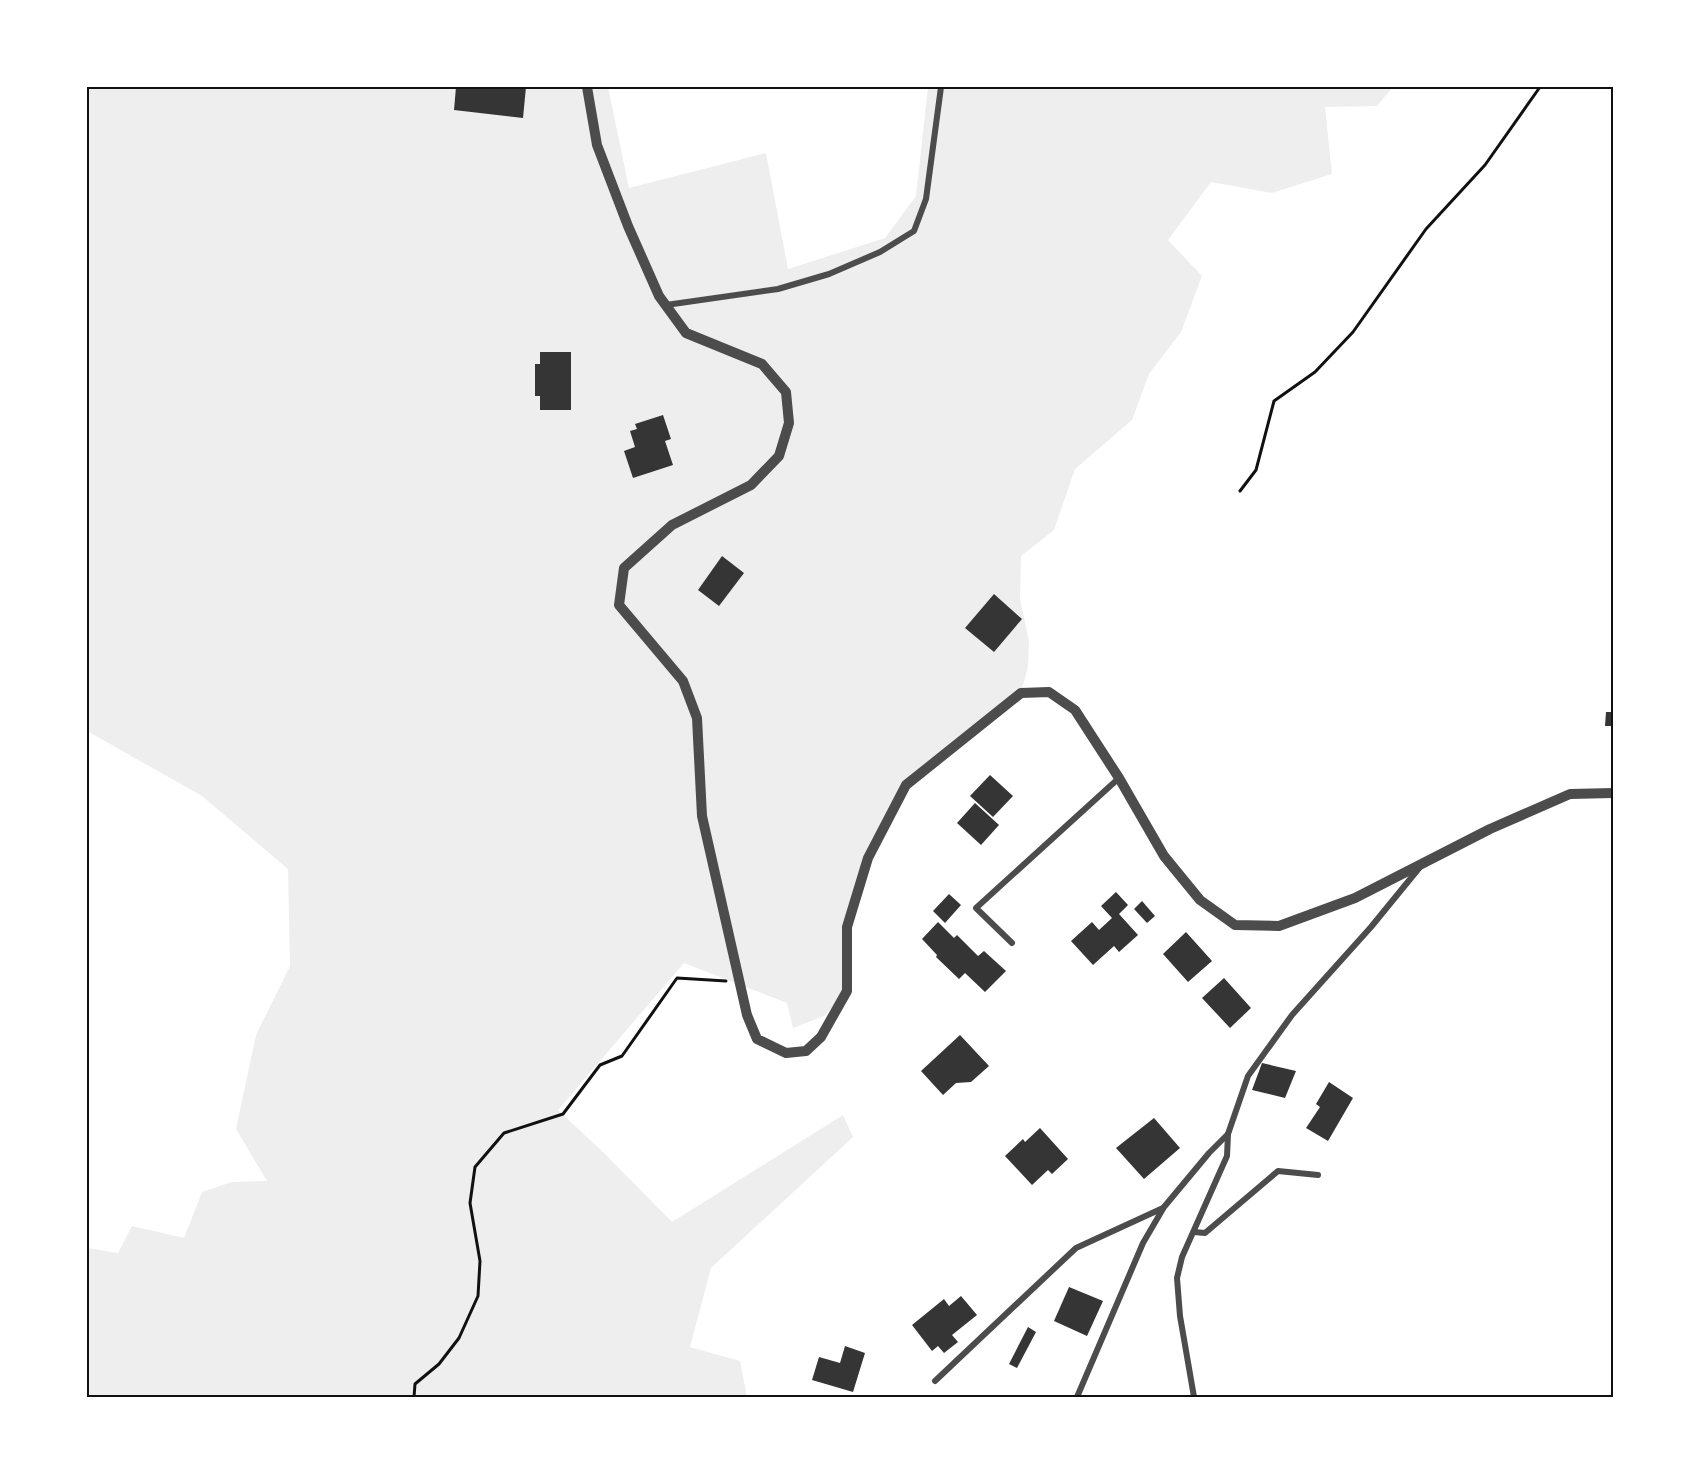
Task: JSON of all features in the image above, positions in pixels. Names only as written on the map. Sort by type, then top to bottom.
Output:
[{"type":"street","points":[[587,87],[597,145],[628,226],[659,296],[687,333],[762,364],[786,392],[789,423],[779,456],[751,486],[672,525],[624,568],[619,604],[683,681],[697,718],[702,816],[747,1015],[757,1039],[786,1053],[806,1051],[821,1037],[847,991],[847,927],[868,858],[906,785],[1021,693],[1049,692],[1075,710],[1119,778],[1164,856],[1200,900],[1235,925],[1280,927],[1355,898],[1490,829],[1570,794],[1613,793]]},
{"type":"street","points":[[666,305],[788,286],[829,274],[880,252],[914,231],[926,199],[941,87]]},
{"type":"street","points":[[1012,943],[976,908],[1119,778]]},
{"type":"street","points":[[1194,1397],[1180,1316],[1177,1278],[1182,1257],[1227,1156],[1228,1134],[1248,1077],[1292,1014],[1371,927],[1421,866]]},
{"type":"street","points":[[1077,1397],[1143,1243],[1164,1207],[1228,1134]]},
{"type":"street","points":[[1194,1232],[1205,1233],[1278,1171],[1318,1174]]},
{"type":"street","points":[[935,1381],[1076,1248],[1164,1207]]},
{"type":"path","points":[[1240,491],[1256,470],[1274,401],[1316,372],[1353,332],[1426,229],[1485,165],[1540,87]]},
{"type":"path","points":[[414,1397],[415,1384],[439,1364],[459,1338],[478,1296],[480,1261],[470,1203],[475,1167],[504,1133],[563,1114],[600,1065],[622,1056],[677,978],[739,982]]},
{"type":"shaded area","points":[[87,87],[608,87],[629,188],[766,153],[788,269],[885,238],[916,196],[928,87],[1393,87],[1377,106],[1325,107],[1332,174],[1272,193],[1211,182],[1168,240],[1202,276],[1181,332],[1149,374],[1132,420],[1075,469],[1054,530],[1021,556],[1020,599],[1029,641],[1028,667],[1021,693],[906,785],[868,858],[847,927],[847,991],[824,1016],[793,1028],[787,1003],[684,963],[558,1110],[672,1222],[843,1115],[853,1137],[711,1268],[690,1347],[740,1361],[747,1397],[87,1397],[87,1248],[118,1253],[132,1226],[184,1238],[202,1192],[232,1182],[267,1181],[236,1129],[256,1035],[290,966],[288,869],[202,796],[87,731]]},
{"type":"building","points":[[456,87],[526,87],[523,118],[454,110]]},
{"type":"building","points":[[540,352],[571,352],[571,410],[540,410],[540,396],[535,396],[535,364],[540,364]]},
{"type":"building","points":[[663,415],[671,439],[665,441],[673,465],[633,478],[624,451],[635,447],[630,431],[637,429],[635,424]]},
{"type":"building","points":[[722,556],[744,573],[719,606],[698,590]]},
{"type":"building","points":[[994,594],[1022,619],[994,652],[965,628]]},
{"type":"building","points":[[1606,712],[1613,712],[1613,726],[1605,726]]},
{"type":"building","points":[[990,775],[1013,796],[993,817],[970,796]]},
{"type":"building","points":[[975,803],[999,825],[981,845],[957,823]]},
{"type":"building","points":[[1116,892],[1128,905],[1119,914],[1138,935],[1119,952],[1114,946],[1093,965],[1071,941],[1092,922],[1099,930],[1112,918],[1101,906]]},
{"type":"building","points":[[949,894],[961,905],[945,923],[933,911]]},
{"type":"building","points":[[1142,901],[1155,916],[1147,923],[1134,909]]},
{"type":"building","points":[[938,922],[954,938],[957,935],[978,956],[984,951],[1006,971],[985,992],[965,973],[959,979],[936,957],[937,955],[922,939]]},
{"type":"building","points":[[1186,932],[1212,961],[1188,982],[1163,954]]},
{"type":"building","points":[[1224,978],[1251,1008],[1230,1028],[1202,998]]},
{"type":"building","points":[[960,1035],[989,1066],[971,1082],[956,1083],[943,1095],[921,1071]]},
{"type":"building","points":[[1262,1063],[1296,1071],[1285,1098],[1252,1090]]},
{"type":"building","points":[[1329,1082],[1353,1098],[1328,1141],[1306,1128],[1320,1107],[1316,1104]]},
{"type":"building","points":[[1154,1118],[1180,1148],[1144,1179],[1116,1148]]},
{"type":"building","points":[[1040,1128],[1068,1159],[1052,1174],[1048,1170],[1032,1185],[1005,1156],[1023,1139],[1025,1142]]},
{"type":"building","points":[[1069,1287],[1103,1301],[1087,1336],[1054,1321]]},
{"type":"building","points":[[961,1296],[977,1315],[952,1335],[958,1342],[944,1353],[938,1346],[932,1351],[912,1325],[944,1299],[949,1306]]},
{"type":"building","points":[[1028,1327],[1036,1332],[1017,1368],[1009,1364]]},
{"type":"building","points":[[845,1346],[865,1353],[853,1392],[812,1380],[819,1357],[840,1363]]}]
